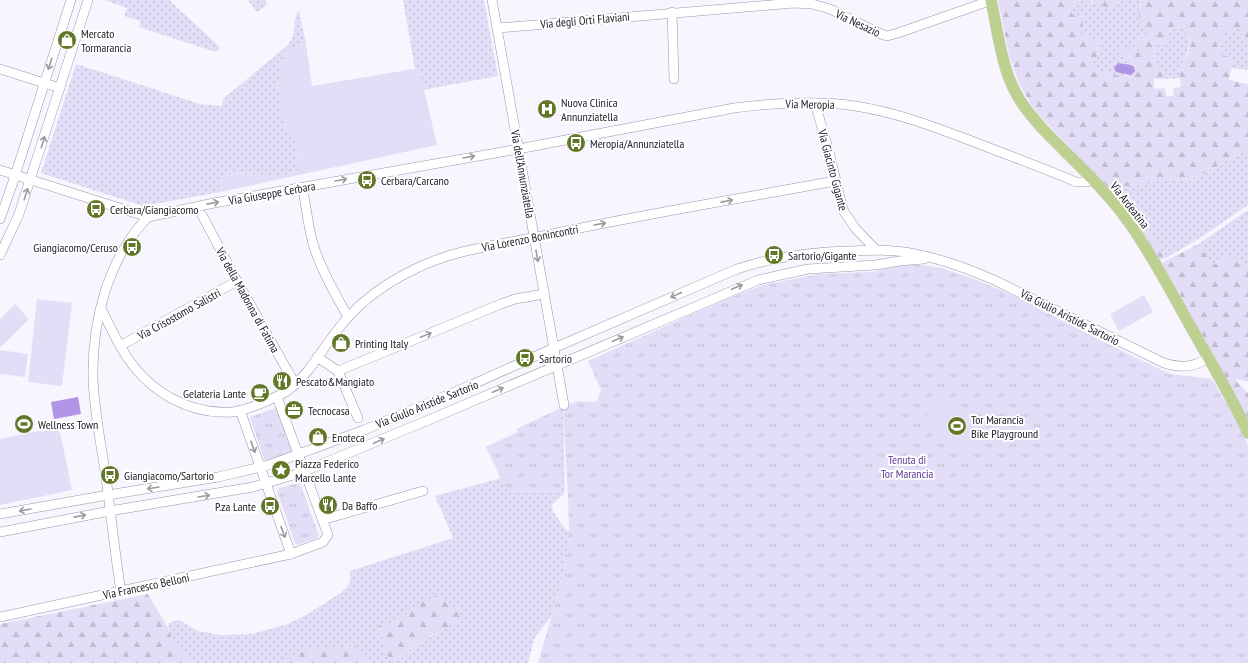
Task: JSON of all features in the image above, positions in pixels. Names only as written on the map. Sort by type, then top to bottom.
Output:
[{"type":"main road","name":"Via Ardeatina","points":[[992,0],[1004,60],[1015,93],[1046,132],[1093,179],[1121,212],[1138,236],[1208,358],[1248,433]]},
{"type":"street","points":[[17,220],[1,216],[71,0]]},
{"type":"street","points":[[0,255],[17,220],[88,0]]},
{"type":"street","name":"Via dell'Annunziatella","points":[[492,0],[554,348]]},
{"type":"street","name":"Via Nesazio","points":[[672,12],[800,3],[812,4],[830,9],[877,33],[887,36],[992,0]]},
{"type":"street","points":[[672,12],[674,79]]},
{"type":"street","name":"Via degli Orti Flaviani","points":[[498,28],[672,12]]},
{"type":"street","points":[[0,69],[60,88]]},
{"type":"street","name":"Via Meropia","points":[[518,149],[734,108],[781,103],[815,103],[857,106],[898,115],[934,127],[1076,182],[1087,182],[1093,179]]},
{"type":"street","name":"Via Giacinto Gigante","points":[[815,103],[829,152],[841,203],[846,216],[862,236],[876,250]]},
{"type":"street","name":"Via Giuseppe Cerbara","points":[[0,170],[148,217],[214,203],[518,149]]},
{"type":"street","name":"Via Lorenzo Bonincontri","points":[[277,397],[295,384],[348,317],[373,294],[386,285],[433,260],[470,250],[534,237],[835,181]]},
{"type":"street","points":[[304,196],[317,255],[325,274],[348,317]]},
{"type":"street","name":"Via della Madonna di Fatima","points":[[202,215],[237,282],[295,384]]},
{"type":"street","points":[[121,592],[95,406],[93,378],[94,345],[101,308],[110,277],[120,254],[141,224],[148,217]]},
{"type":"street","points":[[876,250],[876,266]]},
{"type":"street","name":"Via Giulio Aristide Sartorio","points":[[298,455],[364,430],[470,386],[737,269],[783,257],[820,252],[876,250],[904,252],[931,258],[994,280],[1164,364],[1173,366],[1190,365],[1208,358]]},
{"type":"street","name":"Via Giulio Aristide Sartorio","points":[[304,472],[752,282],[784,273],[824,268],[876,266],[899,261],[931,258]]},
{"type":"street","name":"Via Crisostomo Salistri","points":[[120,346],[237,282]]},
{"type":"street","points":[[700,284],[707,300]]},
{"type":"street","points":[[338,371],[501,304],[515,299],[544,294]]},
{"type":"street","points":[[101,308],[120,346],[133,366],[156,389],[172,399],[202,409],[225,412],[240,410],[277,397],[328,535],[323,542],[291,554],[240,410]]},
{"type":"street","points":[[554,348],[564,405]]},
{"type":"street","points":[[316,358],[338,371],[358,418]]},
{"type":"street","points":[[0,514],[207,479],[260,468],[298,455]]},
{"type":"street","points":[[0,532],[266,484],[304,472]]},
{"type":"street","points":[[322,520],[423,491]]},
{"type":"street","name":"Via Francesco Belloni","points":[[0,617],[291,554]]},
{"type":"green space","points":[[104,0],[169,0],[220,47],[216,52],[139,27],[141,21],[124,16],[127,8]]},
{"type":"green space","points":[[248,0],[265,0],[267,5],[257,12]]},
{"type":"green space","points":[[403,0],[484,0],[498,76],[423,90],[415,69]]},
{"type":"green space","points":[[998,0],[1082,0],[1082,4],[1069,7],[1073,15],[1084,17],[1081,34],[1100,41],[1098,58],[1091,60],[1100,72],[1132,78],[1135,75],[1135,71],[1132,61],[1126,56],[1119,54],[1119,47],[1128,48],[1133,52],[1139,52],[1139,49],[1134,47],[1134,43],[1138,39],[1146,36],[1149,30],[1148,26],[1142,23],[1138,11],[1141,5],[1138,0],[1248,0],[1248,49],[1239,27],[1234,28],[1233,33],[1229,34],[1227,28],[1225,27],[1223,29],[1225,33],[1223,37],[1226,41],[1224,44],[1216,45],[1219,47],[1219,54],[1233,58],[1229,80],[1248,84],[1248,150],[1194,178],[1173,181],[1153,181],[1144,186],[1135,185],[1122,187],[1166,258],[1160,260],[1124,205],[1032,106],[1019,83],[1009,55]],"holes":[[[1174,27],[1183,28],[1187,34],[1190,48],[1180,68],[1181,87],[1173,88],[1174,96],[1166,96],[1165,88],[1154,89],[1154,79],[1166,79],[1166,73],[1158,71],[1154,61],[1157,42],[1170,44],[1173,39],[1168,32]]]},
{"type":"green space","points":[[1082,0],[1089,0],[1091,3],[1115,7],[1121,0],[1138,0],[1142,23],[1148,26],[1150,30],[1147,36],[1138,39],[1139,52],[1119,48],[1119,54],[1130,58],[1134,64],[1135,75],[1132,78],[1100,72],[1091,60],[1069,7],[1082,4]]},
{"type":"green space","points":[[1089,0],[1121,0],[1115,7],[1108,10],[1104,6],[1098,6]]},
{"type":"green space","points":[[299,10],[306,44],[297,46],[287,52],[284,56],[282,67],[283,81],[277,82],[285,130],[294,130],[299,171],[281,176],[234,173],[225,177],[221,185],[221,192],[143,206],[41,173],[76,64],[200,104],[222,106],[223,99],[287,46],[293,36],[295,19]]},
{"type":"green space","points":[[1174,27],[1183,28],[1188,36],[1189,48],[1182,64],[1181,78],[1166,79],[1166,73],[1158,71],[1154,61],[1157,42]]},
{"type":"green space","points":[[1225,27],[1239,27],[1248,49],[1248,70],[1230,68],[1233,58],[1219,54],[1216,45],[1222,45],[1224,39],[1223,29]]},
{"type":"green space","points":[[306,44],[312,86],[419,68],[437,145],[221,192],[221,180],[228,174],[234,173],[281,176],[299,171],[294,130],[285,131],[277,82],[283,81],[282,66],[284,56],[287,52],[291,48]]},
{"type":"green space","points":[[1248,150],[1248,205],[1200,238],[1166,258],[1122,187],[1135,185],[1144,186],[1153,181],[1173,181],[1194,178]]},
{"type":"green space","points":[[1248,210],[1248,265],[1242,267],[1239,262],[1226,257],[1217,264],[1213,265],[1201,248],[1197,245]]},
{"type":"green space","points":[[1196,245],[1201,248],[1213,265],[1225,258],[1230,257],[1237,260],[1242,267],[1248,265],[1248,382],[1237,379],[1236,381],[1248,393],[1248,427],[1228,385],[1162,263]]},
{"type":"green space","name":"Tenuta di Tor Marancia","points":[[901,265],[922,265],[942,268],[974,279],[1019,298],[1170,374],[1212,379],[1236,419],[1248,445],[1248,663],[538,663],[562,579],[569,531],[563,407],[577,401],[596,402],[601,390],[588,361],[726,299],[763,285],[819,274],[872,272]]},
{"type":"green space","points":[[1144,295],[1153,312],[1119,331],[1110,314]]},
{"type":"green space","points":[[37,299],[72,303],[62,386],[28,382]]},
{"type":"green space","points":[[15,304],[29,319],[0,348],[0,319]]},
{"type":"green space","points":[[0,350],[28,354],[25,377],[0,374]]},
{"type":"green space","name":"Tor Marancia Bike Playground","points":[[940,402],[950,409],[960,407],[974,419],[987,418],[990,421],[970,440],[967,452],[960,455],[945,436],[932,431],[926,413],[932,406]]},
{"type":"green space","points":[[563,407],[565,489],[564,494],[552,505],[553,511],[566,530],[571,531],[562,579],[551,617],[534,639],[528,663],[367,663],[366,655],[356,646],[304,650],[283,663],[193,663],[176,645],[170,635],[169,623],[179,620],[198,631],[220,635],[252,634],[288,624],[308,614],[342,592],[350,583],[350,571],[453,538],[435,496],[501,478],[486,447],[518,432],[517,429]],"holes":[[[447,601],[459,609],[442,631],[435,633],[407,652],[401,659],[384,651],[384,641],[379,626],[400,620],[417,604]]]},
{"type":"green space","points":[[276,408],[292,452],[265,462],[250,417]]},
{"type":"green space","points":[[561,408],[562,493],[508,493],[486,447],[518,432],[517,429]]},
{"type":"green space","points":[[59,427],[72,490],[0,505],[0,439]]},
{"type":"green space","points":[[300,483],[319,536],[298,545],[295,543],[277,491],[279,488]]},
{"type":"green space","points":[[148,594],[168,628],[172,639],[193,663],[0,663],[0,624]]},
{"type":"green space","points":[[439,595],[461,611],[461,616],[442,631],[433,633],[426,640],[410,649],[397,662],[392,661],[384,651],[384,641],[378,633],[379,626],[400,620],[417,604]]},
{"type":"green space","points":[[356,646],[366,655],[367,663],[283,663],[304,650]]},
{"type":"shaded area","points":[[1118,63],[1131,65],[1134,67],[1135,71],[1131,75],[1116,72],[1114,68]]},
{"type":"shaded area","points":[[78,397],[81,414],[54,419],[51,402]]},
{"type":"place","name":"Mercato Tormarancia","points":[[67,40]]},
{"type":"place","name":"Nuova Clinica Annunziatella","points":[[547,109]]},
{"type":"place","name":"Meropia/Annunziatella","points":[[576,143]]},
{"type":"place","name":"Cerbara/Carcano","points":[[367,180]]},
{"type":"place","name":"Cerbara/Giangiacomo","points":[[96,209]]},
{"type":"place","name":"Giangiacomo/Ceruso","points":[[132,247]]},
{"type":"place","name":"Sartorio/Gigante","points":[[774,255]]},
{"type":"place","name":"Printing Italy","points":[[341,343]]},
{"type":"place","name":"Sartorio","points":[[525,358]]},
{"type":"place","name":"Pescato&Mangiato","points":[[282,381]]},
{"type":"place","name":"Gelateria Lante","points":[[260,393]]},
{"type":"place","name":"Tecnocasa","points":[[294,410]]},
{"type":"place","name":"Wellness Town","points":[[24,424]]},
{"type":"place","name":"Tor Marancia Bike Playground","points":[[957,426]]},
{"type":"place","name":"Enoteca","points":[[318,437]]},
{"type":"place","name":"Piazza Federico Marcello Lante","points":[[281,470]]},
{"type":"place","name":"Giangiacomo/Sartorio","points":[[110,475]]},
{"type":"place","name":"Da Baffo","points":[[328,505]]},
{"type":"place","name":"P.za Lante","points":[[270,506]]}]
